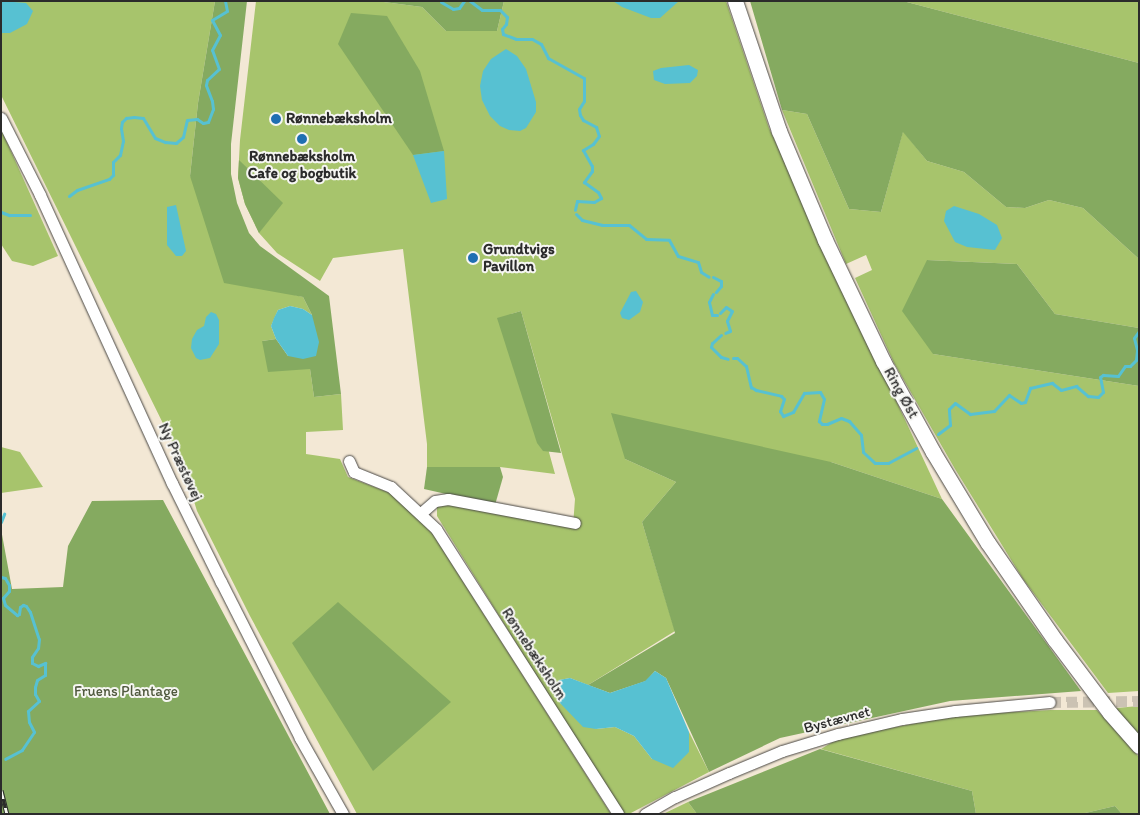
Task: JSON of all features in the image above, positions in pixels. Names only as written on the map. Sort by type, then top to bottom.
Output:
[{"type":"main road","name":"Ring Øst","points":[[735,1],[779,131],[825,240],[883,361],[933,452],[988,543],[1055,640],[1110,713],[1139,746]]},
{"type":"street","name":"Ny Præstøvej","points":[[1,118],[40,195],[172,483],[300,738],[343,814]]},
{"type":"street","name":"Rønnebæksholm","points":[[349,460],[351,468],[359,475],[391,487],[420,513],[441,538],[618,814]]},
{"type":"street","points":[[420,513],[435,501],[448,499],[575,524]]},
{"type":"street","name":"Bystævnet","points":[[645,814],[675,797],[782,751],[838,734],[955,711],[1050,702]]},
{"type":"green space","points":[[1,1],[215,1],[198,103],[190,176],[274,290],[303,297],[312,315],[303,309],[290,306],[278,310],[271,326],[276,339],[262,341],[310,369],[314,397],[341,394],[343,430],[306,432],[306,454],[340,459],[348,477],[390,493],[432,533],[611,814],[357,814],[250,616],[197,511],[182,462],[1,95]]},
{"type":"green space","points":[[215,1],[247,1],[231,144],[231,174],[237,203],[249,233],[260,246],[329,296],[341,394],[314,397],[310,369],[268,372],[262,341],[276,339],[288,356],[312,315],[303,297],[224,283],[190,176],[198,103]]},
{"type":"green space","points":[[256,1],[376,1],[422,7],[446,31],[497,31],[504,1],[726,1],[769,128],[942,499],[831,462],[625,459],[676,482],[642,522],[675,631],[588,685],[570,678],[559,680],[556,688],[560,703],[596,729],[615,727],[634,736],[652,759],[689,752],[689,732],[709,772],[629,814],[622,814],[437,516],[437,506],[448,502],[573,526],[575,499],[521,311],[511,314],[555,474],[500,467],[427,467],[427,444],[403,249],[333,258],[320,281],[277,253],[259,233],[245,204],[238,178],[240,140]]},
{"type":"green space","points":[[376,1],[504,1],[497,31],[446,31],[422,7]]},
{"type":"green space","points":[[750,1],[903,1],[1139,63],[1139,259],[1083,208],[1049,200],[1025,208],[1006,207],[964,172],[927,161],[903,132],[881,212],[849,209],[807,114],[782,110]]},
{"type":"green space","points":[[903,1],[1139,1],[1139,63]]},
{"type":"green space","points":[[351,13],[387,16],[420,71],[444,151],[413,155],[338,44]]},
{"type":"green space","points":[[782,110],[807,114],[849,209],[881,212],[903,131],[927,161],[964,172],[1006,207],[1025,208],[1049,200],[1083,208],[1139,259],[1139,328],[1055,314],[1017,264],[927,260],[933,354],[1139,386],[1139,691],[1108,693],[1023,579],[955,469],[894,363],[855,278],[872,270],[866,255],[846,264]]},
{"type":"green space","points":[[1,129],[58,256],[33,266],[12,261],[1,244]]},
{"type":"green space","points":[[239,160],[283,203],[259,233],[245,204],[238,178]]},
{"type":"green space","points":[[927,260],[1017,264],[1055,314],[1139,328],[1139,386],[933,354],[902,311]]},
{"type":"green space","points":[[521,311],[561,453],[543,451],[537,443],[497,318]]},
{"type":"green space","points":[[611,413],[831,462],[942,499],[1081,691],[950,701],[780,738],[709,772],[666,678],[655,671],[646,681],[610,693],[588,685],[675,633],[642,522],[676,482],[625,459]]},
{"type":"green space","points":[[1,447],[20,452],[43,487],[1,493]]},
{"type":"green space","points":[[427,467],[500,467],[503,477],[495,505],[424,489]]},
{"type":"green space","name":"Fruens Plantage","points":[[163,500],[330,814],[1,814],[1,529],[12,589],[63,587],[68,546],[92,501]]},
{"type":"green space","points":[[338,602],[451,702],[373,771],[292,643]]},
{"type":"green space","points":[[1139,706],[1139,736],[1116,708]]},
{"type":"green space","points":[[1051,710],[1097,710],[1139,757],[1139,814],[1122,814],[1115,806],[1081,814],[976,814],[972,791],[821,749],[839,738],[958,715]]},
{"type":"green space","points":[[820,749],[972,791],[976,814],[697,814],[688,802]]},
{"type":"green space","points":[[688,802],[697,814],[663,814]]},
{"type":"green space","points":[[1115,806],[1122,814],[1081,814]]},
{"type":"water","points":[[1,1],[26,3],[33,11],[27,24],[10,33],[1,33]]},
{"type":"water","points":[[613,1],[679,1],[660,18],[651,18],[622,7]]},
{"type":"water","points":[[506,49],[517,56],[526,69],[536,102],[536,112],[526,128],[520,131],[509,130],[500,126],[490,116],[482,100],[480,86],[483,71],[491,59]]},
{"type":"water","points":[[689,65],[698,70],[697,76],[690,83],[665,84],[654,80],[653,71],[661,68]]},
{"type":"water","points":[[444,151],[447,199],[431,203],[413,155]]},
{"type":"water","points":[[176,205],[186,251],[182,256],[176,256],[167,245],[167,207]]},
{"type":"water","points":[[954,206],[979,214],[997,225],[1002,238],[995,250],[967,247],[955,242],[944,221],[946,211]]},
{"type":"water","points":[[636,291],[643,302],[640,312],[629,320],[622,318],[620,313],[631,292]]},
{"type":"water","points":[[290,306],[303,309],[312,315],[319,342],[316,356],[303,359],[288,356],[276,339],[271,326],[274,318],[278,310]]},
{"type":"water","points":[[211,312],[216,314],[219,320],[219,344],[210,358],[200,360],[196,358],[191,348],[192,339],[197,330],[204,326],[206,317]]},
{"type":"water","points":[[655,671],[666,678],[689,732],[689,752],[673,768],[652,759],[634,736],[615,727],[596,729],[583,727],[560,703],[556,688],[559,680],[570,678],[610,693],[645,681]]},
{"type":"waterway","points":[[69,196],[77,190],[109,179],[113,175],[113,162],[120,155],[123,141],[122,122],[126,118],[143,118],[155,138],[165,142],[176,143],[183,137],[187,120],[197,119],[203,123],[208,122],[213,109],[206,85],[207,80],[219,69],[212,50],[220,35],[212,20],[227,11],[225,1]]},
{"type":"waterway","points":[[441,2],[453,9],[459,8],[464,1]]},
{"type":"waterway","points":[[470,1],[482,10],[500,10],[507,17],[506,24],[502,29],[503,34],[516,39],[532,39],[541,44],[548,58],[584,78],[584,101],[579,109],[580,115],[583,120],[596,127],[599,136],[593,144],[583,150],[592,166],[592,171],[584,182],[598,192],[601,198],[594,202],[577,201],[575,210]]},
{"type":"waterway","points":[[1,212],[9,215],[30,215]]},
{"type":"waterway","points":[[576,214],[582,220],[602,225],[629,225],[646,239],[669,240],[678,256],[698,262],[701,272],[709,277]]},
{"type":"waterway","points":[[713,277],[721,281],[721,286],[716,292]]},
{"type":"waterway","points":[[713,294],[709,302],[712,315],[717,315]]},
{"type":"waterway","points":[[720,313],[726,307],[732,311],[727,321],[730,331],[725,333]]},
{"type":"waterway","points":[[938,434],[950,425],[949,409],[955,403],[970,414],[994,411],[1009,395],[1021,403],[1025,402],[1030,388],[1052,383],[1061,390],[1076,386],[1088,396],[1098,397],[1103,392],[1100,377],[1103,375],[1118,376],[1125,366],[1130,366],[1136,360],[1137,350],[1134,338],[1139,331]]},
{"type":"waterway","points":[[721,335],[712,343],[711,347],[721,357],[728,359]]},
{"type":"waterway","points":[[733,358],[737,358],[746,366],[751,387],[781,396],[784,399],[780,411],[783,416],[793,412],[804,393],[820,392],[824,399],[819,421],[822,424],[827,424],[841,418],[849,421],[861,435],[863,452],[875,463],[888,463],[916,448]]},
{"type":"waterway","points":[[1,522],[4,514]]},
{"type":"waterway","points":[[1,577],[5,578],[9,585],[9,591],[3,598],[5,605],[17,615],[19,614],[20,607],[23,605],[30,612],[39,639],[38,648],[32,657],[32,663],[38,666],[45,663],[45,675],[37,680],[35,687],[35,694],[39,701],[28,711],[29,722],[34,732],[22,750],[5,759]]},
{"type":"tunnel","points":[[1050,702],[1139,701]]},
{"type":"railway","points":[[1,790],[7,814]]},
{"type":"place","name":"Rønnebæksholm","points":[[276,119]]},
{"type":"place","name":"Rønnebæksholm Cafe og bogbutik","points":[[302,139]]},
{"type":"place","name":"Grundtvigs Pavillon","points":[[473,258]]}]
